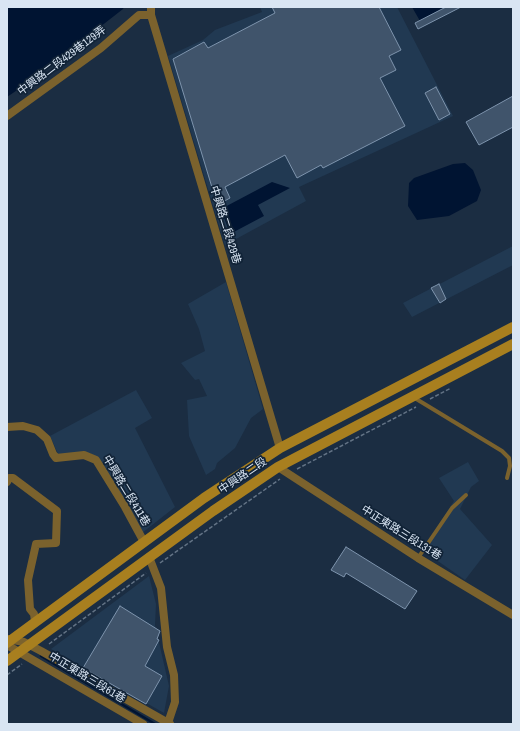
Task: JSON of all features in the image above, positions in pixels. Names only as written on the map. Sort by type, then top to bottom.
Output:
[{"type":"street","name":"中興路二段429巷129弄","points":[[7,116],[101,48],[139,15],[151,11]]},
{"type":"street","name":"中興路二段429巷","points":[[151,11],[280,448]]},
{"type":"street","name":"中興路二段","points":[[8,641],[204,498],[280,448],[513,327]]},
{"type":"street","name":"中興路二段","points":[[7,661],[213,511],[278,467],[513,344]]},
{"type":"street","name":"中興路二段411巷","points":[[7,427],[23,426],[37,430],[47,438],[56,458],[84,455],[96,460],[125,507],[144,542]]},
{"type":"street","points":[[278,467],[280,448]]},
{"type":"street","name":"中正東路三段131巷","points":[[278,467],[418,558],[513,615]]},
{"type":"street","points":[[7,482],[9,478],[13,478],[57,511],[56,543],[36,544],[28,580],[30,608],[34,614],[35,621]]},
{"type":"street","points":[[8,641],[30,644],[169,724],[175,702],[174,675],[167,647],[161,588],[144,542]]},
{"type":"street","name":"中正東路三段61巷","points":[[8,641],[20,651],[143,724]]},
{"type":"lane","points":[[413,397],[502,451],[508,458],[510,466],[507,478]]},
{"type":"lane","points":[[418,558],[452,508],[466,495]]},
{"type":"path","points":[[294,470],[458,384]]},
{"type":"path","points":[[49,644],[153,568],[282,478]]},
{"type":"path","points":[[7,675],[25,662]]},
{"type":"shaded area","points":[[7,7],[124,7],[32,80],[7,97]]},
{"type":"shaded area","points":[[260,7],[397,7],[453,116],[299,187],[306,201],[225,245],[168,56],[203,40],[215,30],[262,12]]},
{"type":"shaded area","points":[[412,7],[446,7],[420,21]]},
{"type":"shaded area","points":[[465,163],[473,170],[481,190],[477,201],[449,216],[417,220],[408,206],[409,183],[414,178],[453,164]]},
{"type":"shaded area","points":[[272,182],[290,188],[258,205],[264,216],[230,234],[221,209]]},
{"type":"shaded area","points":[[513,246],[513,265],[412,317],[403,303]]},
{"type":"shaded area","points":[[226,282],[263,409],[251,418],[235,448],[217,463],[215,469],[206,475],[189,436],[187,400],[207,396],[199,379],[195,380],[181,363],[205,351],[199,329],[188,304]]},
{"type":"shaded area","points":[[136,390],[152,418],[135,428],[175,507],[142,533],[97,457],[89,453],[61,456],[58,454],[50,436]]},
{"type":"shaded area","points":[[468,462],[479,481],[471,487],[460,509],[492,545],[465,580],[422,550],[454,501],[439,478]]},
{"type":"shaded area","points":[[149,576],[156,604],[155,625],[169,686],[164,713],[51,649]]},
{"type":"building","points":[[272,7],[379,7],[401,50],[389,56],[396,70],[380,78],[405,126],[323,168],[321,165],[297,178],[285,155],[225,187],[230,198],[219,204],[214,194],[173,59],[204,42],[208,48],[275,13]]},
{"type":"building","points":[[446,7],[461,7],[418,29],[415,23]]},
{"type":"building","points":[[436,87],[450,114],[439,120],[425,93]]},
{"type":"building","points":[[513,96],[513,127],[479,145],[466,122]]},
{"type":"building","points":[[439,284],[446,299],[440,303],[431,288]]},
{"type":"building","points":[[346,547],[417,591],[405,609],[346,573],[344,577],[331,570]]},
{"type":"building","points":[[120,606],[160,631],[157,639],[159,640],[145,666],[162,676],[146,704],[83,668]]},
{"type":"waterway","points":[[41,656],[155,724]]}]
